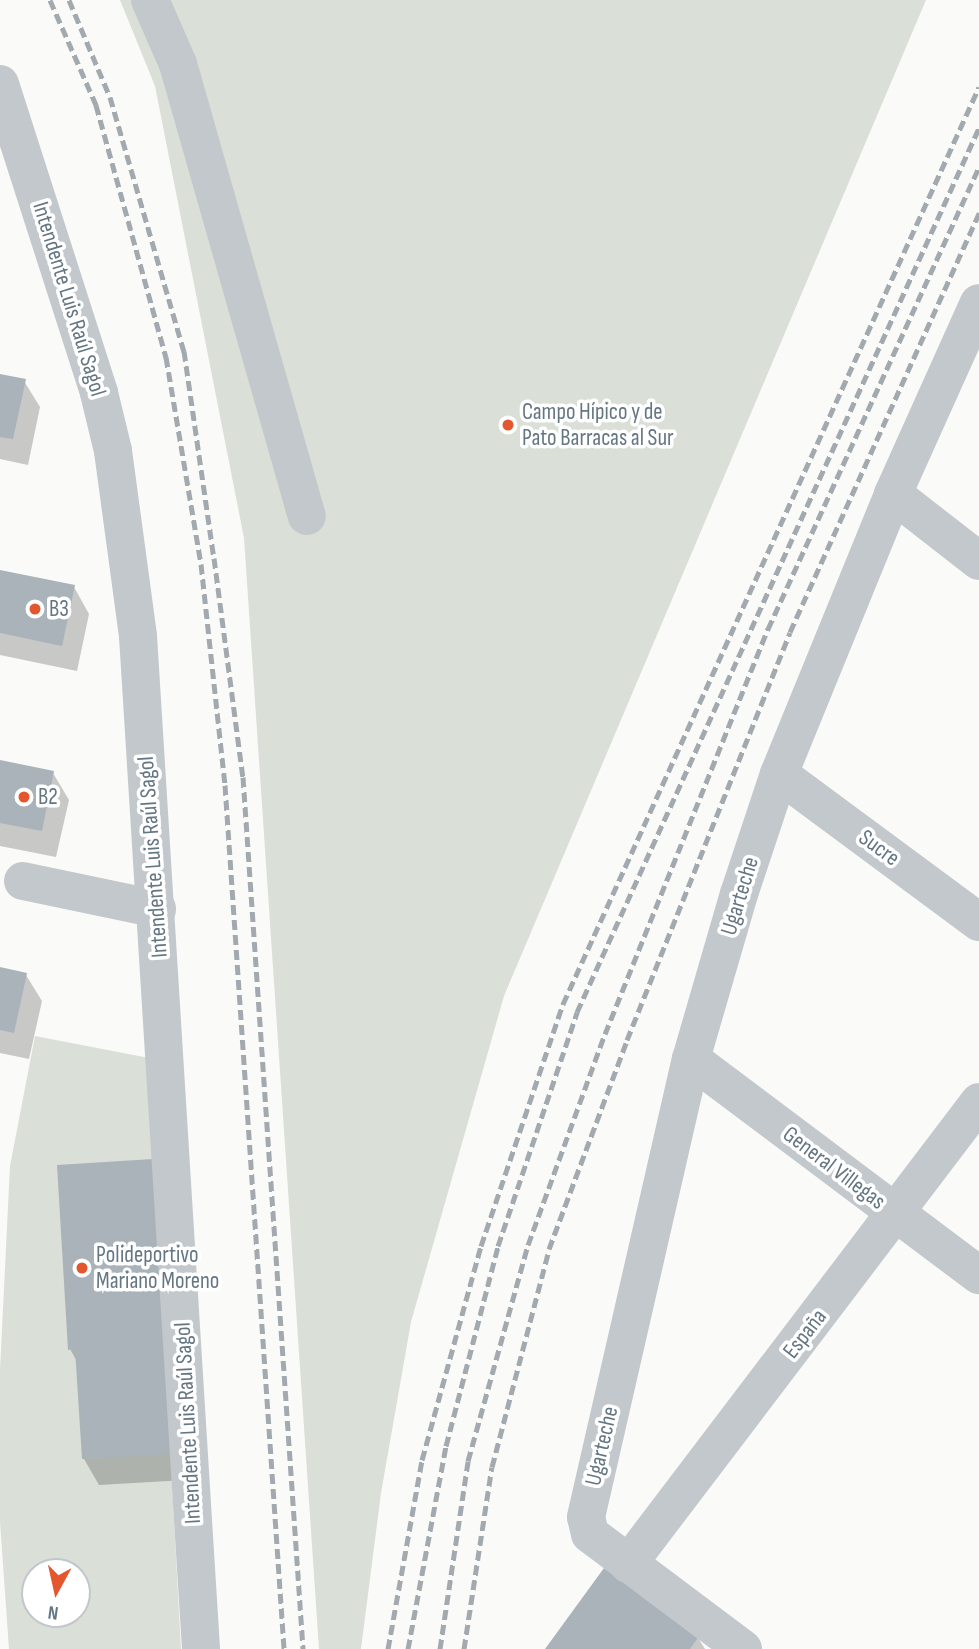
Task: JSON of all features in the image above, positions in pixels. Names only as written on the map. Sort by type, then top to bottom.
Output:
[{"type":"street","points":[[150,0],[182,76],[307,516]]},
{"type":"street","name":"Intendente Luis Raúl Sagol","points":[[0,84],[83,333],[113,451],[138,636],[201,1649]]},
{"type":"street","name":"Ugarteche","points":[[628,1564],[590,1534],[586,1517],[691,1059],[779,774],[893,494],[979,303]]},
{"type":"street","points":[[893,494],[979,561]]},
{"type":"street","name":"Sucre","points":[[779,774],[979,922]]},
{"type":"street","points":[[23,881],[157,909]]},
{"type":"street","name":"General Villegas","points":[[691,1059],[979,1275]]},
{"type":"street","name":"España","points":[[628,1564],[896,1215],[979,1102]]},
{"type":"street","points":[[628,1564],[743,1649]]},
{"type":"shaded area","name":"Campo Hípico y de Pato Barracas al Sur","points":[[120,0],[926,0],[504,996],[411,1322],[381,1493],[361,1649],[319,1649],[244,538],[155,86]]},
{"type":"shaded area","name":"Polideportivo Mariano Moreno","points":[[35,1036],[149,1058],[181,1649],[9,1649],[0,1522],[0,1370],[10,1166]]},
{"type":"building","points":[[0,374],[26,379],[13,439],[0,437]]},
{"type":"building","name":"B3","points":[[0,570],[75,585],[62,646],[0,633]]},
{"type":"building","name":"B2","points":[[0,760],[54,771],[42,831],[0,823]]},
{"type":"building","points":[[0,967],[27,973],[14,1033],[0,1030]]},
{"type":"building","points":[[153,1159],[172,1454],[82,1459],[75,1349],[68,1350],[57,1165]]},
{"type":"building","points":[[604,1568],[699,1636],[690,1649],[545,1649]]},
{"type":"railway","points":[[50,0],[96,105],[166,357],[201,564],[225,785],[284,1649]]},
{"type":"railway","points":[[69,0],[110,97],[184,351],[214,558],[243,777],[303,1649]]},
{"type":"railway","points":[[388,1649],[422,1460],[481,1246],[563,1004],[979,87]]},
{"type":"railway","points":[[408,1649],[446,1446],[498,1246],[577,1012],[979,128]]},
{"type":"railway","points":[[440,1649],[468,1461],[528,1245],[605,1034],[768,629],[979,167]]},
{"type":"railway","points":[[464,1649],[492,1467],[549,1249],[627,1040],[790,632],[979,213]]},
{"type":"place","name":"Campo Hípico y de Pato Barracas al Sur","points":[[508,425]]},
{"type":"place","name":"B3","points":[[35,609]]},
{"type":"place","name":"B2","points":[[24,797]]},
{"type":"place","name":"Polideportivo Mariano Moreno","points":[[82,1268]]}]
